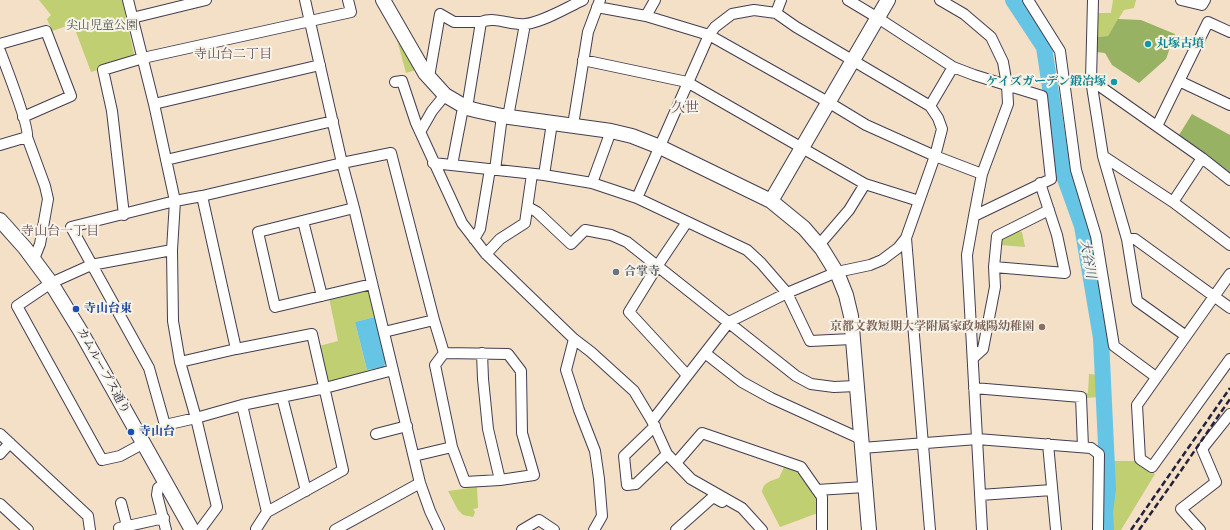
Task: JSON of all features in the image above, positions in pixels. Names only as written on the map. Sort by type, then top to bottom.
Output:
[{"type":"street","points":[[128,0],[154,104],[175,201],[172,250],[173,321],[180,362],[196,418],[217,507],[200,530]]},
{"type":"street","points":[[132,18],[206,0]]},
{"type":"street","points":[[305,0],[342,163],[420,482],[435,528]]},
{"type":"street","points":[[124,214],[112,112],[104,70],[143,58],[351,12],[348,0]]},
{"type":"street","points":[[383,0],[425,73],[445,95],[466,107],[479,112],[505,117],[573,125],[632,136],[660,147],[771,201],[804,228],[818,244],[837,272],[846,295],[851,316],[869,530]]},
{"type":"street","points":[[429,77],[440,14],[454,22],[480,22],[487,19],[525,24],[545,18],[583,0]]},
{"type":"street","points":[[646,16],[655,0]]},
{"type":"street","points":[[776,13],[781,0]]},
{"type":"street","points":[[848,0],[953,67],[1042,96],[1051,179],[974,216]]},
{"type":"street","points":[[771,201],[888,0]]},
{"type":"street","points":[[940,0],[964,14],[991,37],[1003,62],[1007,85],[1008,104],[982,174],[967,255],[982,530]]},
{"type":"street","points":[[1028,0],[1060,51],[1076,170],[1096,236],[1114,346],[1156,377]]},
{"type":"street","points":[[1093,0],[1091,80],[1103,156],[1127,239],[1137,301],[1186,336]]},
{"type":"street","points":[[1181,0],[1202,5],[1205,0]]},
{"type":"street","points":[[573,125],[588,32],[599,4],[646,16],[708,35],[828,102],[866,126],[935,156],[982,174]]},
{"type":"street","points":[[637,198],[708,35],[715,26],[732,14],[754,10],[776,13],[796,27],[930,106],[938,118],[942,129],[920,201],[906,238],[898,248],[882,260],[870,265],[837,272],[787,293],[729,322],[687,375],[653,423],[624,456],[627,485],[636,484],[667,454]]},
{"type":"street","points":[[452,165],[462,113],[466,107],[480,22]]},
{"type":"street","points":[[1157,126],[1208,22],[1230,32]]},
{"type":"street","points":[[474,239],[480,229],[525,24]]},
{"type":"street","points":[[0,44],[46,30],[71,96],[23,117]]},
{"type":"street","points":[[0,51],[23,117],[28,133],[27,137],[45,186],[48,199],[40,244],[34,259]]},
{"type":"street","points":[[583,60],[687,82],[865,184],[920,201]]},
{"type":"street","points":[[154,104],[320,65]]},
{"type":"street","points":[[930,106],[953,67]]},
{"type":"street","points":[[1091,80],[1202,158],[1230,180]]},
{"type":"street","points":[[395,82],[402,81],[420,132],[462,223],[486,254],[574,339],[591,352],[634,391],[653,423],[667,454],[691,479],[742,508],[756,526]]},
{"type":"street","points":[[1179,81],[1230,105]]},
{"type":"street","points":[[420,132],[432,111],[445,95]]},
{"type":"street","points":[[166,160],[333,121]]},
{"type":"street","points":[[544,176],[552,123]]},
{"type":"street","points":[[592,183],[611,131]]},
{"type":"street","points":[[0,145],[27,137]]},
{"type":"street","points":[[393,370],[325,388],[242,405],[165,425],[149,368],[71,227],[175,201],[391,153],[434,320],[444,353]]},
{"type":"street","points":[[1103,156],[1173,202],[1230,245]]},
{"type":"street","points":[[1173,202],[1202,158]]},
{"type":"street","points":[[434,163],[532,174],[592,183],[637,198],[747,250],[761,263],[787,293],[810,341],[852,339]]},
{"type":"street","points":[[486,254],[500,239],[525,223],[532,174]]},
{"type":"street","points":[[994,267],[1065,273],[1057,235],[1040,183]]},
{"type":"street","points":[[818,244],[849,210],[865,184]]},
{"type":"street","points":[[202,196],[236,349]]},
{"type":"street","points":[[528,207],[537,212],[571,244],[585,230],[611,235],[627,242],[658,265],[796,376],[811,384],[834,388],[856,386]]},
{"type":"street","points":[[354,208],[258,232],[275,307],[372,284]]},
{"type":"street","points":[[972,358],[983,349],[995,287],[994,267],[997,236],[1049,210]]},
{"type":"street","name":"カムループス通り","points":[[0,220],[34,259],[51,283],[81,332],[192,530]]},
{"type":"street","points":[[303,221],[322,296]]},
{"type":"street","points":[[687,222],[658,265],[630,312],[687,375]]},
{"type":"street","points":[[906,238],[930,530]]},
{"type":"street","points":[[1127,239],[1135,239],[1230,308]]},
{"type":"street","points":[[144,443],[120,456],[102,460],[17,306],[51,283],[91,265],[172,250]]},
{"type":"street","points":[[1230,274],[1137,405],[1140,459],[1152,467],[1230,359]]},
{"type":"street","points":[[384,332],[434,320]]},
{"type":"street","points":[[180,362],[312,334],[344,470],[267,512],[256,529]]},
{"type":"street","points":[[574,339],[566,370],[579,410],[596,451],[602,516],[594,530]]},
{"type":"street","points":[[444,353],[508,354],[521,371],[522,433],[534,475],[500,480],[465,482],[452,447],[435,365],[444,353]]},
{"type":"street","points":[[482,353],[488,429],[500,480]]},
{"type":"street","points":[[705,353],[742,382],[861,443],[923,443],[977,439],[1091,448],[1099,454],[1098,530]]},
{"type":"street","points":[[974,388],[1081,396],[1083,447]]},
{"type":"street","points":[[282,397],[306,491]]},
{"type":"street","points":[[242,405],[267,512]]},
{"type":"street","points":[[1200,530],[1181,509],[1216,482],[1202,449],[1230,414]]},
{"type":"street","points":[[376,434],[407,426]]},
{"type":"street","points":[[676,463],[702,433],[801,467],[822,498],[822,530]]},
{"type":"street","points":[[0,434],[88,516],[90,530]]},
{"type":"street","points":[[0,454],[10,443]]},
{"type":"street","points":[[1048,444],[1056,530]]},
{"type":"street","points":[[414,456],[452,447]]},
{"type":"street","points":[[166,482],[158,488],[157,495],[166,530]]},
{"type":"street","points":[[335,530],[420,482]]},
{"type":"street","points":[[817,490],[865,487]]},
{"type":"street","points":[[980,495],[1052,490]]},
{"type":"street","points":[[676,530],[713,497],[756,526]]},
{"type":"street","points":[[121,503],[123,527],[164,518]]},
{"type":"street","points":[[0,504],[28,530]]},
{"type":"street","points":[[522,530],[539,520],[554,530]]},
{"type":"green space","name":"尖山児童公園","points":[[39,0],[122,0],[135,58],[91,72],[73,24],[52,31],[47,19],[51,15]]},
{"type":"green space","points":[[1113,0],[1136,0],[1134,8],[1124,10],[1108,36],[1097,37],[1098,13],[1111,13]]},
{"type":"green space","points":[[1118,19],[1141,20],[1175,34],[1166,59],[1139,83],[1112,65],[1105,53],[1096,52],[1096,37],[1108,36]]},
{"type":"green space","points":[[400,38],[416,70],[406,73],[397,40]]},
{"type":"green space","points":[[1192,114],[1230,135],[1230,172],[1179,135]]},
{"type":"green space","points":[[1016,230],[1022,232],[1025,247],[1000,245],[1003,237]]},
{"type":"green space","points":[[364,290],[370,293],[375,317],[355,322],[367,371],[330,381],[326,379],[319,346],[338,341],[329,298]]},
{"type":"green space","points":[[1089,374],[1099,375],[1099,397],[1085,398],[1085,393],[1088,393]]},
{"type":"green space","points":[[1110,461],[1136,461],[1155,474],[1121,530],[1109,530],[1107,512],[1110,497]]},
{"type":"green space","points":[[785,465],[799,469],[819,499],[818,513],[780,527],[762,492],[766,484],[779,478]]},
{"type":"green space","points":[[477,487],[478,508],[473,509],[475,512],[473,517],[463,515],[458,510],[448,491]]},
{"type":"water","points":[[375,317],[386,361],[384,367],[367,370],[355,322]]},
{"type":"waterway","name":"大谷川","points":[[1013,0],[1044,47],[1063,173],[1082,226],[1101,338],[1108,489],[1105,512],[1106,530]]},
{"type":"railway","points":[[1131,530],[1230,388]]},
{"type":"railway","points":[[1139,530],[1230,399]]},
{"type":"place","name":"丸塚古墳","points":[[1148,44]]},
{"type":"place","name":"ケイズガーデン鍛冶塚","points":[[1114,82]]},
{"type":"place","name":"合掌寺","points":[[616,272]]},
{"type":"place","name":"寺山台東","points":[[76,309]]},
{"type":"place","name":"京都文教短期大学附属家政城陽幼稚園","points":[[1042,327]]},
{"type":"place","name":"寺山台","points":[[131,432]]},
{"type":"district","name":"寺山台二丁目","points":[[233,55]]},
{"type":"district","name":"久世","points":[[685,109]]},
{"type":"district","name":"寺山台一丁目","points":[[60,232]]}]
